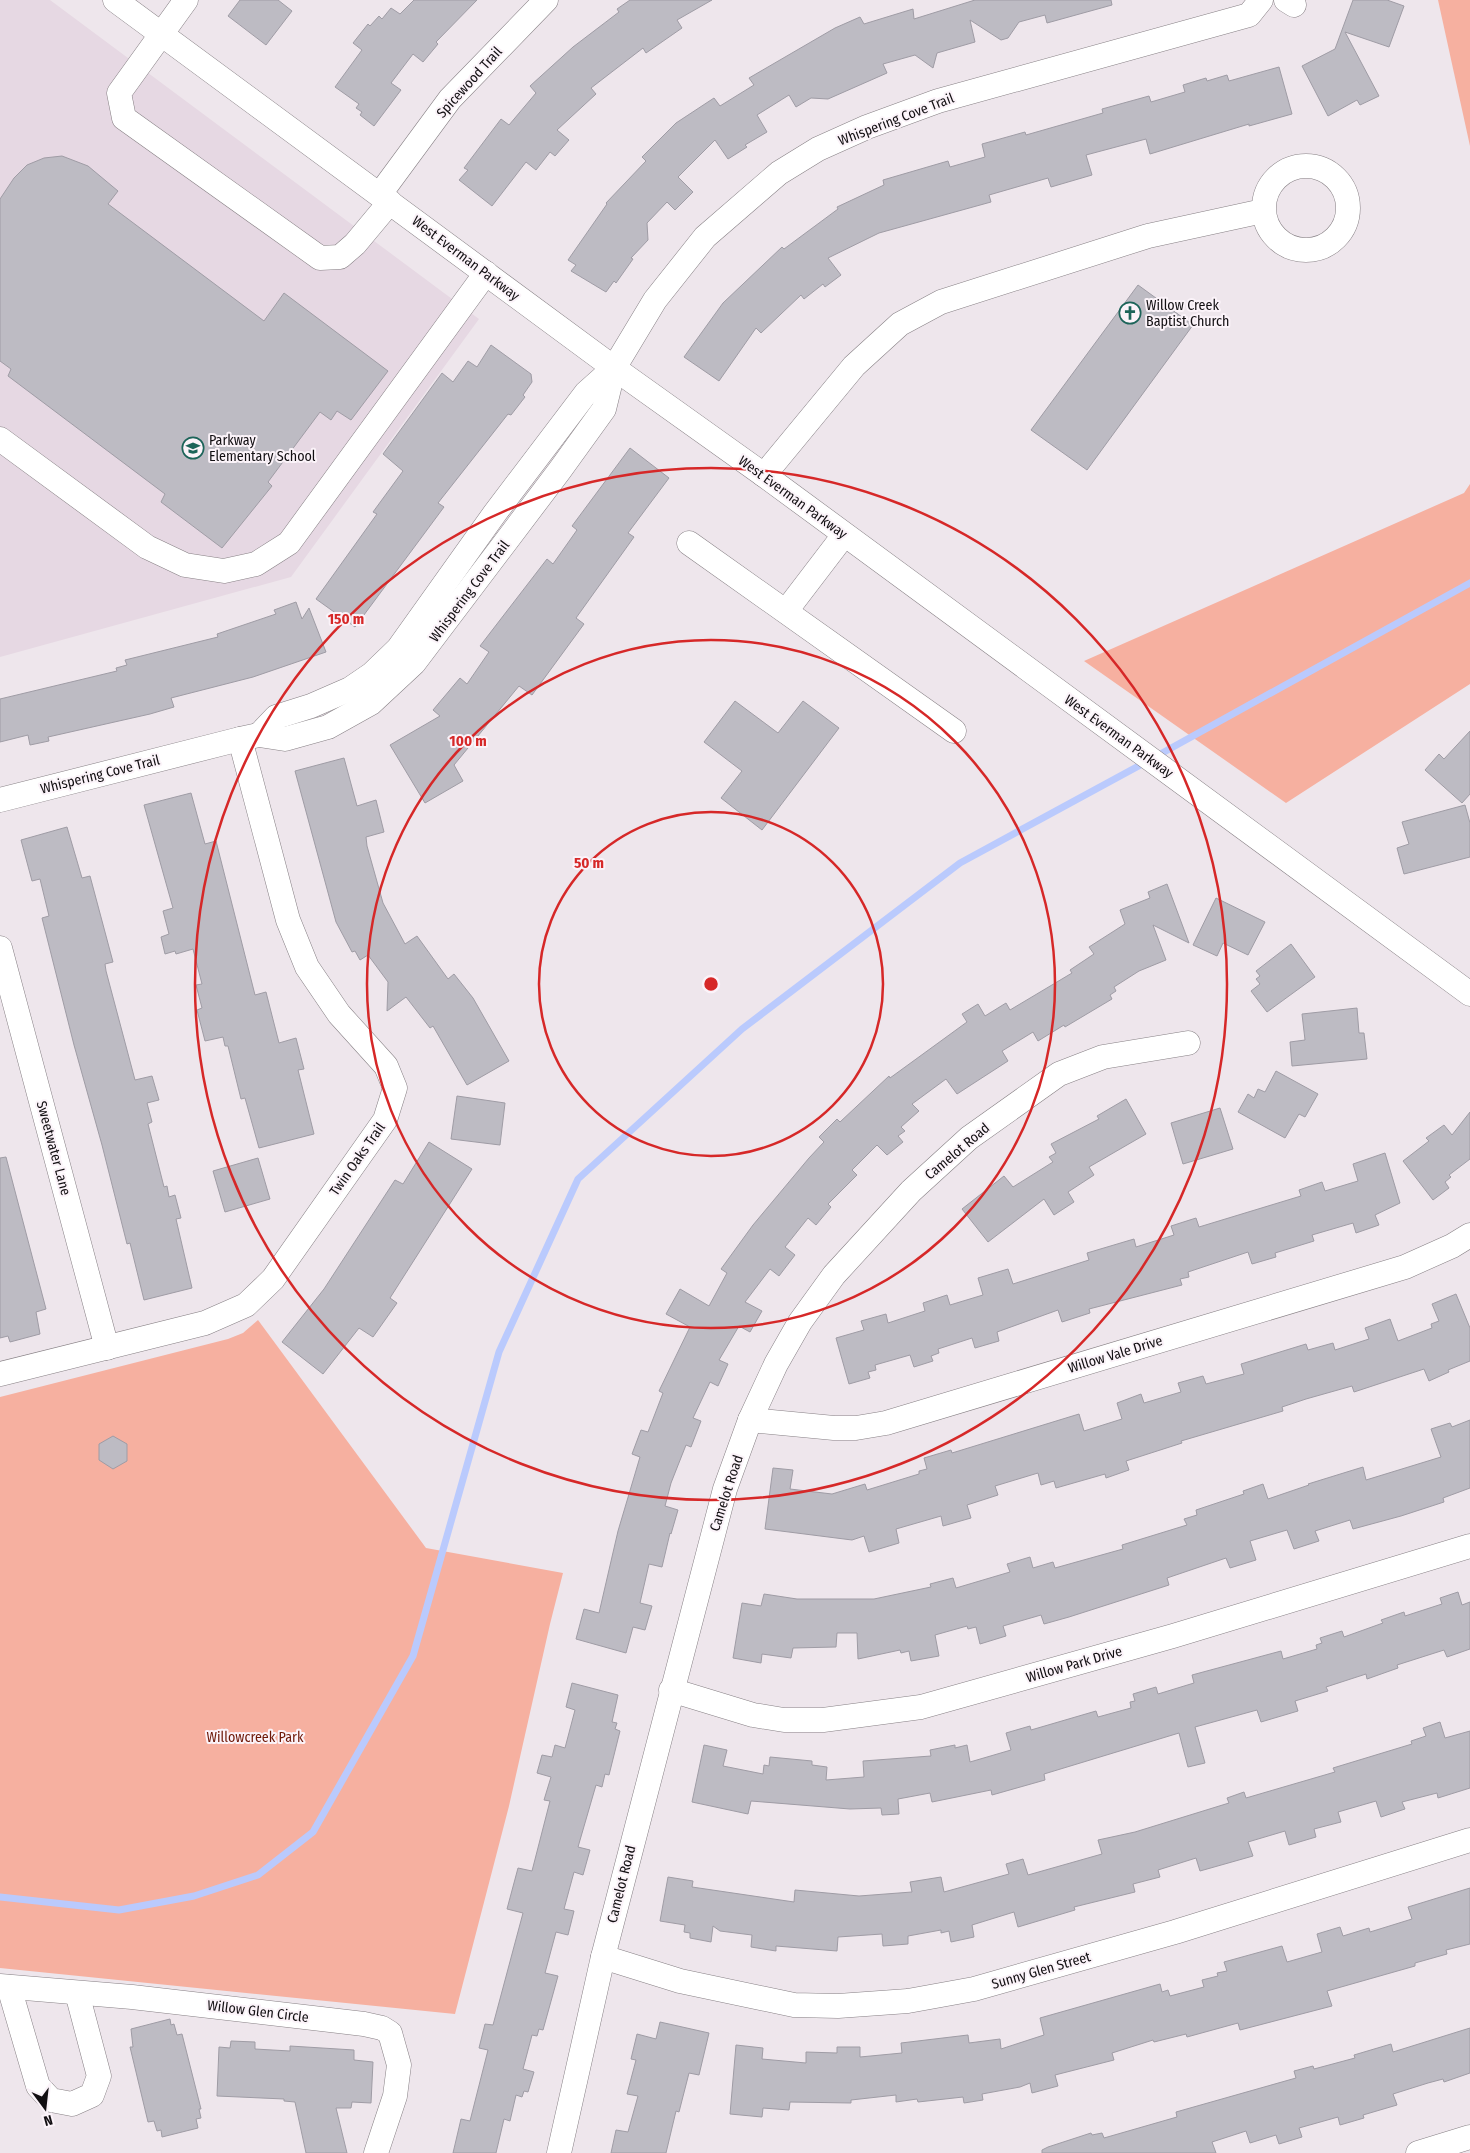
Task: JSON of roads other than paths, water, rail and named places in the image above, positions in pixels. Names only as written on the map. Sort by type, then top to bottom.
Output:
[{"type":"street","name":"West Everman Parkway","points":[[115,0],[614,368],[764,475],[1470,994]]},
{"type":"street","name":"Spicewood Trail","points":[[186,0],[120,93],[124,118],[320,258],[340,257],[355,244],[450,99],[546,0]]},
{"type":"street","name":"Whispering Cove Trail","points":[[430,624],[495,513],[586,393],[614,368],[655,300],[705,237],[780,173],[818,149],[867,126],[938,101],[1249,15],[1261,0]]},
{"type":"street","points":[[764,475],[854,366],[900,324],[941,302],[1148,236],[1264,211]]},
{"type":"street","points":[[0,439],[147,547],[185,565],[224,571],[256,564],[289,543],[486,274]]},
{"type":"street","name":"Whispering Cove Trail","points":[[0,800],[250,737],[276,717],[350,689],[372,674],[398,649],[430,624],[560,470],[604,409],[614,368]]},
{"type":"street","points":[[540,455],[560,470]]},
{"type":"street","points":[[786,611],[844,535]]},
{"type":"street","points":[[689,544],[954,731]]},
{"type":"street","name":"Twin Oaks Trail","points":[[0,1374],[205,1323],[246,1305],[272,1279],[385,1120],[395,1088],[386,1066],[339,1014],[307,967],[288,920],[250,737]]},
{"type":"street","name":"Sweetwater Lane","points":[[0,948],[107,1348]]},
{"type":"street","name":"Camelot Road","points":[[560,2153],[603,1957],[724,1489],[750,1420],[776,1364],[800,1322],[834,1275],[910,1191],[969,1138],[1059,1074],[1103,1058],[1188,1042]]},
{"type":"street","name":"Willow Vale Drive","points":[[750,1420],[834,1428],[856,1428],[886,1422],[1405,1267],[1452,1246],[1470,1235]]},
{"type":"street","name":"Willow Park Drive","points":[[671,1690],[753,1714],[784,1720],[823,1720],[921,1707],[1173,1636],[1470,1546]]},
{"type":"street","name":"Sunny Glen Street","points":[[603,1957],[680,1981],[794,2005],[838,2006],[908,2001],[974,1989],[1175,1932],[1470,1840]]},
{"type":"street","points":[[5,1986],[38,2086],[51,2100],[72,2104],[92,2095],[99,2076],[78,1993]]},
{"type":"street","name":"Willow Glen Circle","points":[[5,1986],[132,1997],[355,2022],[382,2028],[390,2033],[399,2065],[395,2096],[376,2153]]},
{"type":"street","points":[[1418,2153],[1470,2137]]},
{"type":"waterway","points":[[1155,757],[1470,583]]},
{"type":"waterway","points":[[0,1897],[119,1910],[194,1896],[258,1875],[313,1832],[413,1656],[499,1352],[578,1179],[742,1029],[960,863],[1146,762]]},
{"type":"place","name":"Willow Creek Baptist Church","points":[[1130,313]]},
{"type":"place","name":"Parkway Elementary School","points":[[193,448]]},
{"type":"park label","name":"Willowcreek Park","points":[[255,1737]]}]
